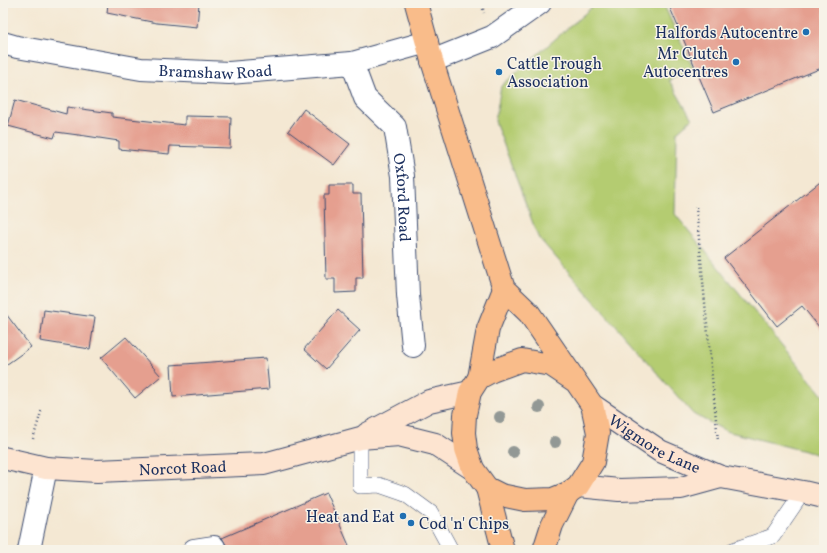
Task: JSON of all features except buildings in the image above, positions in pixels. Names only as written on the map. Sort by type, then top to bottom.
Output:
[{"type":"main road","points":[[416,3],[504,289],[529,313],[592,405],[598,433],[593,462],[573,490],[552,525],[544,550]]},
{"type":"main road","points":[[503,550],[487,488],[473,469],[466,449],[464,433],[465,415],[475,385],[488,329],[504,289]]},
{"type":"main road","points":[[475,385],[492,371],[522,360],[551,365],[575,381]]},
{"type":"main road","points":[[487,488],[501,495],[525,500],[553,499],[573,490]]},
{"type":"street","name":"Bramshaw Road","points":[[3,43],[17,47],[142,68],[229,73],[352,63],[430,52],[492,37],[540,3]]},
{"type":"street","name":"Oxford Road","points":[[352,63],[365,98],[395,128],[403,176],[408,295],[413,346]]},
{"type":"street","name":"Norcot Road","points":[[360,438],[429,401],[475,385]]},
{"type":"street","name":"Wigmore Lane","points":[[592,405],[660,451],[721,477],[824,497]]},
{"type":"street","name":"Norcot Road","points":[[3,458],[46,468],[98,471],[264,464],[360,438],[399,435],[435,444],[473,469]]},
{"type":"street","points":[[30,550],[46,468]]},
{"type":"street","name":"Wigmore Lane","points":[[573,490],[681,488],[721,477]]},
{"type":"lane","points":[[360,438],[360,486],[379,485],[405,494],[431,513],[451,550]]},
{"type":"lane","points":[[733,550],[773,536],[803,492]]},
{"type":"path","points":[[696,207],[718,441]]},
{"type":"path","points":[[31,442],[42,409]]},
{"type":"green space","points":[[589,3],[663,3],[694,70],[669,80],[692,119],[677,132],[675,214],[824,397],[824,456],[726,431],[693,414],[538,237],[495,121],[501,86],[591,8]]},
{"type":"place","name":"Halfords Autocentre","points":[[806,32]]},
{"type":"place","name":"Mr Clutch Autocentres","points":[[736,62]]},
{"type":"place","name":"Cattle Trough Association","points":[[499,72]]},
{"type":"place","name":"Heat and Eat","points":[[403,516]]},
{"type":"place","name":"Cod 'n' Chips","points":[[411,523]]}]
